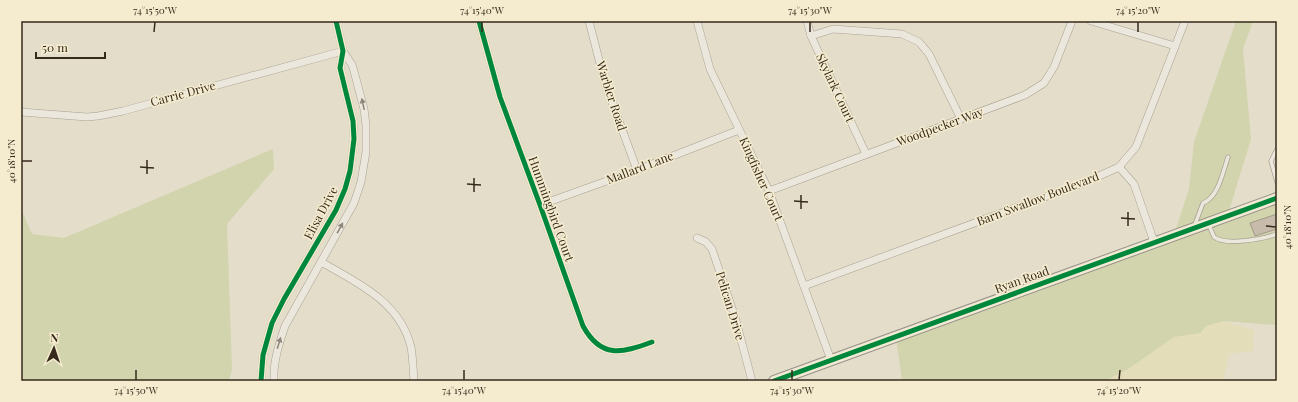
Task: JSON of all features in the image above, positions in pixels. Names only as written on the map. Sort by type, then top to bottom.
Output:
[{"type":"street","name":"Elisa Drive","points":[[274,381],[274,365],[286,324],[354,203],[364,166],[367,138],[364,109],[352,65],[343,51],[336,21]]},
{"type":"street","name":"Hummingbird Court","points":[[479,21],[500,97],[583,326],[593,341],[603,348],[617,352],[652,342]]},
{"type":"street","name":"Warbler Road","points":[[589,21],[605,83],[637,170]]},
{"type":"street","name":"Kingfisher Court","points":[[697,21],[710,69],[769,191],[831,360]]},
{"type":"street","name":"Skylark Court","points":[[807,21],[811,36],[866,154]]},
{"type":"street","name":"Woodpecker Way","points":[[769,191],[1025,95],[1044,83],[1054,67],[1072,21]]},
{"type":"street","points":[[1091,21],[1175,46]]},
{"type":"street","name":"Barn Swallow Boulevard","points":[[804,286],[1088,181],[1119,167],[1136,147],[1185,21]]},
{"type":"street","points":[[811,36],[833,30],[902,34],[919,42],[929,54],[961,119]]},
{"type":"street","name":"Elisa Drive","points":[[261,381],[263,355],[274,320],[336,210],[350,171],[354,139],[352,112],[340,68],[343,51]]},
{"type":"street","name":"Carrie Drive","points":[[21,112],[72,117],[98,116],[343,51]]},
{"type":"street","name":"Mallard Lane","points":[[540,205],[637,170],[739,130]]},
{"type":"street","points":[[354,139],[367,138]]},
{"type":"street","points":[[1119,167],[1134,184],[1154,242]]},
{"type":"street","points":[[341,197],[354,203]]},
{"type":"street","name":"Ryan Road","points":[[774,381],[1154,242],[1193,230],[1277,198]]},
{"type":"street","name":"Pelican Drive","points":[[697,238],[706,242],[712,248],[735,317],[752,381]]},
{"type":"street","points":[[321,262],[368,289],[382,300],[392,311],[409,340],[412,354],[414,381]]},
{"type":"street","points":[[274,320],[286,324]]},
{"type":"lane","points":[[1277,149],[1272,161],[1277,182]]},
{"type":"lane","points":[[1193,230],[1203,203],[1208,202],[1214,195],[1228,157]]},
{"type":"lane","points":[[1208,224],[1214,237],[1223,240],[1257,240],[1277,234]]},
{"type":"shaded area","points":[[1223,321],[1254,330],[1253,351],[1229,354],[1223,381],[1105,381],[1128,369],[1173,337],[1200,333],[1206,326]]},
{"type":"green space","points":[[1236,21],[1253,21],[1243,49],[1251,139],[1228,214],[1277,196],[1277,325],[1223,321],[1206,326],[1200,333],[1174,337],[1128,369],[1105,381],[902,381],[896,337],[1174,235],[1189,189],[1194,142]]},
{"type":"green space","points":[[273,149],[274,169],[227,224],[232,369],[229,381],[21,381],[21,209],[32,234],[64,238]]},
{"type":"building","points":[[1277,214],[1277,229],[1255,236],[1250,223]]},
{"type":"cycle path","points":[[261,381],[263,355],[272,323],[284,299],[336,210],[345,189],[350,171],[354,139],[353,121],[340,68],[343,51],[336,21]]},
{"type":"cycle path","points":[[479,21],[500,97],[583,326],[590,337],[597,344],[613,350],[631,349],[652,342]]},
{"type":"cycle path","points":[[774,381],[1277,198]]}]
